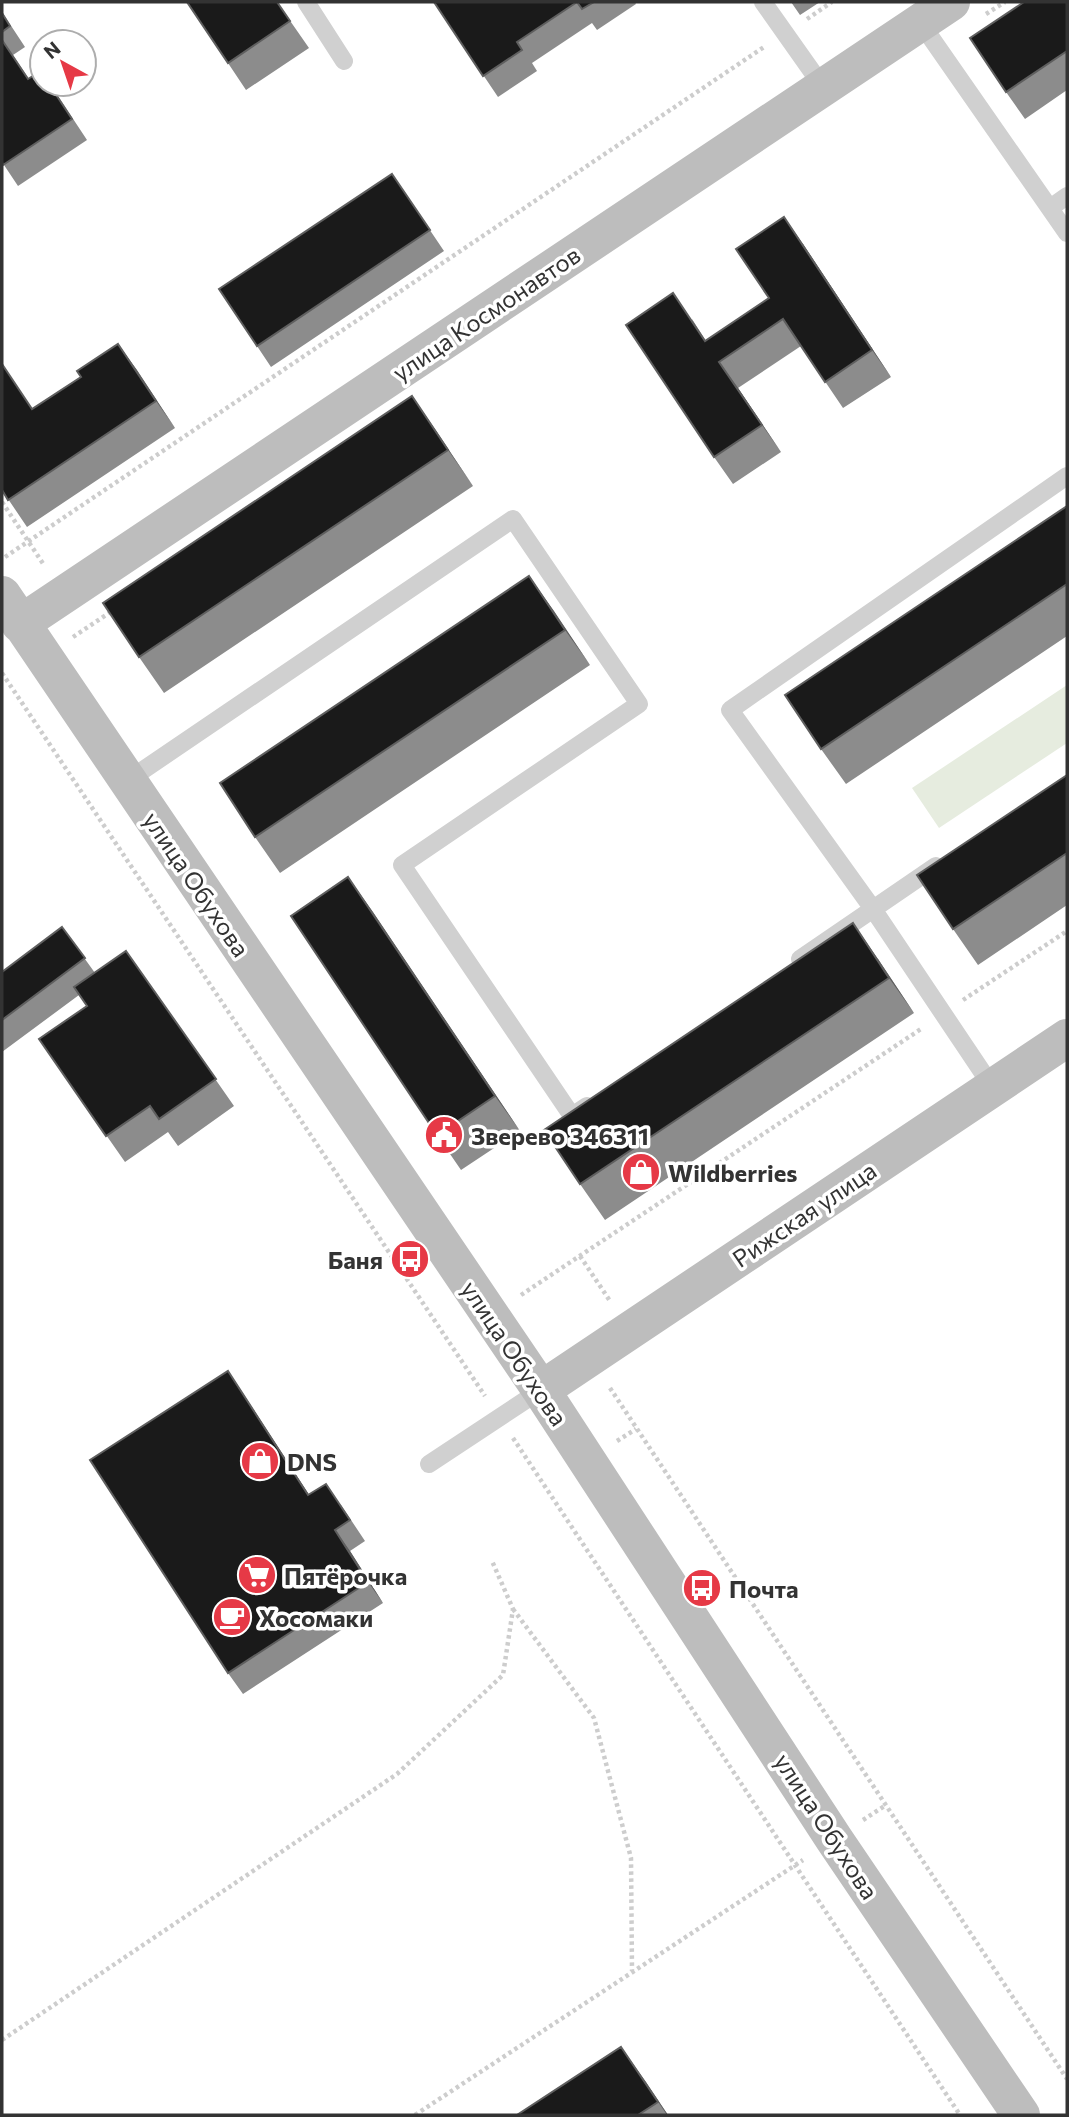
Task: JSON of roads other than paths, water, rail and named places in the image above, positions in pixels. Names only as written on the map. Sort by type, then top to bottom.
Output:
[{"type":"main road","name":"улица Космонавтов","points":[[11,610],[65,595],[936,12]]},
{"type":"main road","name":"улица Обухова","points":[[11,610],[541,1390],[847,1830],[1021,2115]]},
{"type":"main road","name":"Рижская улица","points":[[541,1390],[1067,1038]]},
{"type":"lane","points":[[306,2],[344,61]]},
{"type":"lane","points":[[763,2],[823,87]]},
{"type":"lane","points":[[936,12],[1067,233]]},
{"type":"lane","points":[[1050,208],[1067,196]]},
{"type":"lane","points":[[993,1088],[873,909],[730,710],[1067,477]]},
{"type":"lane","points":[[127,781],[513,519],[639,704],[402,865],[572,1116],[606,1093]]},
{"type":"lane","points":[[783,970],[953,855]]},
{"type":"lane","points":[[429,1464],[541,1390]]},
{"type":"place","name":"Зверево 346311","points":[[444,1135]]},
{"type":"place","name":"Wildberries","points":[[641,1172]]},
{"type":"place","name":"Баня","points":[[410,1259]]},
{"type":"place","name":"DNS","points":[[260,1461]]},
{"type":"place","name":"Пятёрочка","points":[[257,1575]]},
{"type":"place","name":"Почта","points":[[702,1588]]},
{"type":"place","name":"Хосомаки","points":[[232,1617]]}]
